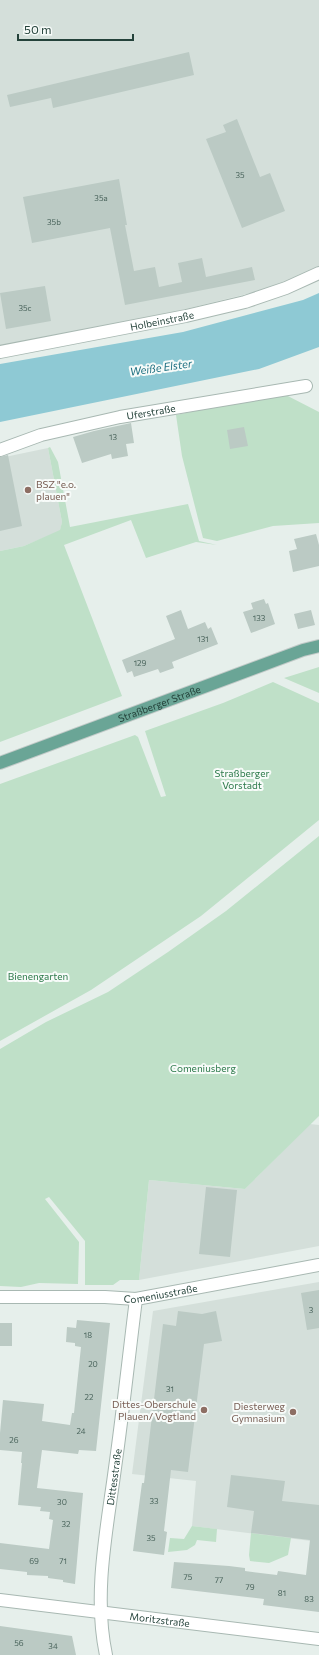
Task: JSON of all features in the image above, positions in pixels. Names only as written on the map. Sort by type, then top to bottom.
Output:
[{"type":"main road","name":"Straßberger Straße","points":[[0,763],[303,650],[319,646]]},
{"type":"street","name":"Holbeinstraße","points":[[0,352],[186,316],[246,302],[286,288],[319,273]]},
{"type":"street","name":"Uferstraße","points":[[0,450],[41,435],[120,417],[306,386]]},
{"type":"street","name":"Comeniusstraße","points":[[0,1297],[105,1296],[136,1299],[319,1265]]},
{"type":"street","name":"Dittesstraße","points":[[106,1655],[102,1637],[101,1611],[103,1554],[136,1299]]},
{"type":"street","name":"Moritzstraße","points":[[0,1600],[101,1611],[319,1639]]},
{"type":"shaded area","points":[[0,0],[319,0],[319,269],[298,280],[128,323],[0,346]]},
{"type":"shaded area","name":"BSZ \"e.o. plauen\"","points":[[48,448],[62,522],[60,531],[24,546],[0,551],[0,458]]},
{"type":"shaded area","points":[[310,1124],[319,1125],[319,1246],[139,1280],[149,1180],[245,1189]]},
{"type":"shaded area","name":"Dittes-Oberschule Plauen/ Vogtland","points":[[319,1282],[319,1542],[192,1526],[196,1481],[132,1474],[153,1311]]},
{"type":"green space","points":[[282,393],[319,412],[319,523],[273,526],[217,541],[203,538],[182,456],[176,415]]},
{"type":"green space","points":[[50,447],[58,462],[70,527],[188,504],[199,541],[217,545],[196,542],[146,558],[131,520],[64,545],[122,696],[0,742],[0,551],[24,546],[60,530],[62,522],[48,448]]},
{"type":"green space","points":[[319,667],[319,693],[284,678]]},
{"type":"green space","name":"Straßberger Vorstadt","points":[[273,682],[319,703],[319,820],[201,916],[91,990],[0,1041],[0,784],[135,735],[138,737],[161,797],[166,796],[145,731],[223,703]]},
{"type":"green space","name":"Comeniusberg","points":[[319,836],[319,1116],[245,1189],[149,1180],[139,1280],[120,1280],[113,1285],[85,1285],[85,1241],[49,1197],[45,1199],[79,1242],[78,1284],[39,1283],[21,1287],[0,1286],[0,1049],[46,1022],[108,992],[168,952],[226,911]]},
{"type":"green space","points":[[192,1526],[217,1529],[216,1542],[197,1540],[195,1545],[187,1550],[168,1552],[170,1538],[184,1539]]},
{"type":"green space","points":[[251,1533],[291,1538],[288,1555],[269,1563],[250,1561],[249,1555]]},
{"type":"water","name":"Weiße Elster","points":[[319,293],[319,347],[259,369],[0,422],[0,364],[183,332],[303,300]]},
{"type":"building","points":[[189,52],[194,75],[53,108],[51,98],[10,107],[7,95]]},
{"type":"building","points":[[237,119],[260,177],[270,173],[285,211],[242,228],[206,139],[226,132],[223,125]]},
{"type":"building","points":[[119,179],[127,225],[125,225],[134,271],[155,267],[159,287],[182,282],[178,263],[202,258],[206,277],[252,267],[255,280],[125,305],[110,228],[32,243],[23,197]]},
{"type":"building","points":[[45,286],[51,321],[6,329],[0,293]]},
{"type":"building","points":[[131,423],[134,443],[126,444],[128,456],[112,459],[111,454],[82,463],[73,437]]},
{"type":"building","points":[[244,427],[248,446],[230,449],[227,430]]},
{"type":"building","points":[[8,455],[22,526],[0,531],[0,457]]},
{"type":"building","points":[[316,534],[319,545],[319,566],[293,572],[289,551],[297,549],[294,539]]},
{"type":"building","points":[[264,599],[266,604],[268,603],[275,624],[251,633],[243,612],[253,609],[251,603]]},
{"type":"building","points":[[181,610],[188,629],[205,622],[208,629],[211,627],[218,644],[172,662],[174,668],[160,673],[158,669],[134,677],[132,671],[127,673],[122,660],[175,639],[166,616]]},
{"type":"building","points":[[311,610],[315,625],[298,629],[294,614]]},
{"type":"building","points":[[206,1187],[237,1190],[230,1257],[199,1254]]},
{"type":"building","points":[[319,1290],[319,1328],[307,1330],[301,1293]]},
{"type":"building","points":[[178,1311],[202,1314],[216,1311],[222,1341],[204,1344],[188,1472],[171,1470],[164,1531],[167,1532],[164,1555],[133,1551],[142,1483],[144,1483],[163,1324],[176,1326]]},
{"type":"building","points":[[77,1320],[110,1323],[96,1451],[79,1450],[78,1454],[42,1450],[37,1488],[83,1493],[75,1584],[63,1582],[63,1580],[48,1578],[48,1576],[27,1575],[27,1572],[0,1569],[0,1543],[49,1549],[53,1520],[49,1519],[50,1512],[40,1511],[41,1507],[18,1505],[22,1452],[0,1450],[0,1433],[3,1400],[44,1404],[42,1421],[70,1425],[72,1413],[74,1413],[81,1347],[75,1346],[75,1343],[66,1342],[67,1327],[76,1328]]},
{"type":"building","points":[[0,1323],[12,1323],[12,1346],[0,1346]]},
{"type":"building","points":[[231,1475],[285,1481],[282,1501],[319,1505],[319,1612],[263,1605],[264,1599],[171,1588],[174,1562],[245,1568],[245,1571],[277,1575],[278,1571],[306,1575],[310,1540],[251,1533],[254,1511],[227,1507]]},
{"type":"building","points":[[0,1626],[72,1636],[76,1655],[0,1655]]},
{"type":"place","name":"BSZ \"e.o. plauen\"","points":[[28,490]]},
{"type":"place","name":"Dittes-Oberschule Plauen/ Vogtland","points":[[204,1410]]},
{"type":"place","name":"Diesterweg Gymnasium","points":[[293,1412]]},
{"type":"park label","name":"Bienengarten","points":[[38,976]]}]
